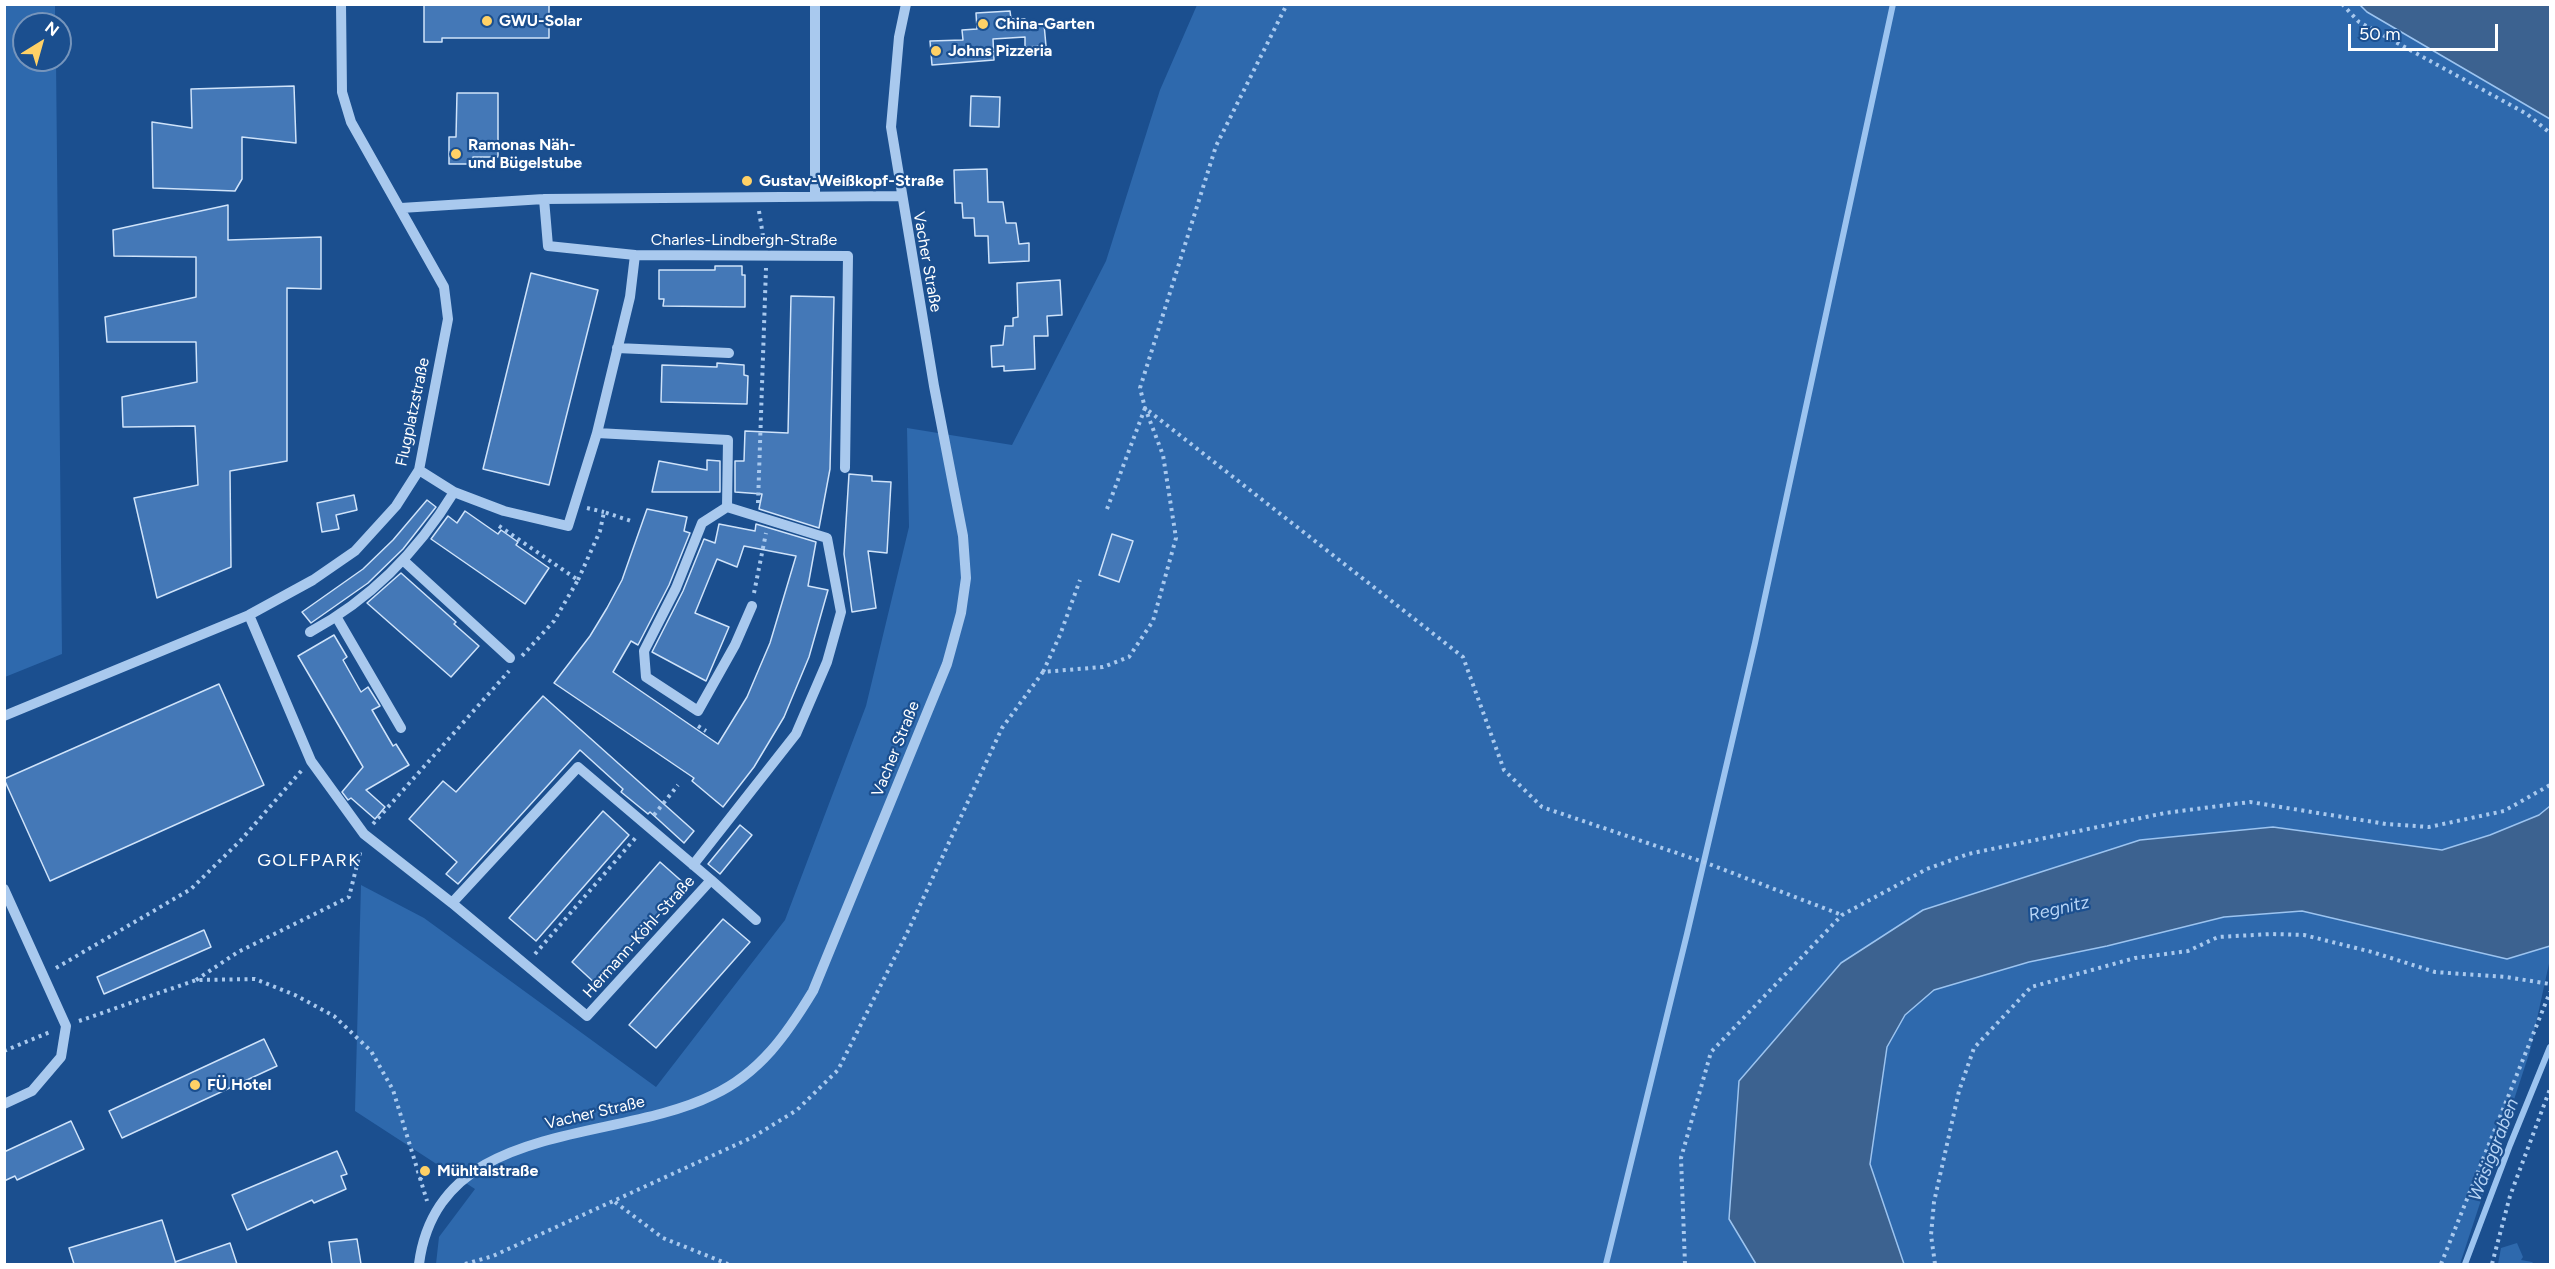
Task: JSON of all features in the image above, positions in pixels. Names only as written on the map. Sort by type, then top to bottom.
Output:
[{"type":"street","name":"Flugplatzstraße","points":[[4,716],[249,615],[313,580],[355,551],[396,506],[419,470],[448,319],[444,287],[351,122],[342,92],[341,4]]},
{"type":"street","points":[[815,4],[815,196]]},
{"type":"street","name":"Vacher Straße","points":[[419,1264],[424,1236],[432,1216],[450,1191],[485,1164],[546,1139],[682,1108],[715,1095],[751,1071],[785,1036],[813,991],[947,664],[961,613],[966,578],[963,536],[900,196],[891,127],[899,37],[906,4]]},
{"type":"street","points":[[401,208],[544,199],[900,196]]},
{"type":"street","name":"Charles-Lindbergh-Straße","points":[[544,199],[548,246],[635,255],[848,256],[845,468]]},
{"type":"street","points":[[419,470],[454,492],[504,512],[568,526],[597,433],[630,297],[635,255]]},
{"type":"street","points":[[617,348],[729,353]]},
{"type":"street","points":[[597,433],[728,440],[728,507]]},
{"type":"street","points":[[310,632],[337,618],[404,561],[435,523],[454,492]]},
{"type":"street","points":[[693,865],[796,734],[827,662],[842,612],[827,538],[755,518],[728,507]]},
{"type":"street","points":[[728,507],[702,523],[676,588],[644,651],[646,677],[698,711],[735,645],[752,606]]},
{"type":"street","points":[[404,561],[510,658]]},
{"type":"street","name":"Hermann-Köhl-Straße","points":[[249,615],[311,761],[364,834],[452,903],[587,1016],[711,880]]},
{"type":"street","points":[[337,618],[401,728]]},
{"type":"street","name":"Hermann-Köhl-Straße","points":[[452,903],[579,767],[756,920]]},
{"type":"street","points":[[4,889],[66,1026],[61,1057],[32,1091],[4,1104]]},
{"type":"path","points":[[1103,667],[1129,657],[1153,621],[1176,538],[1163,455],[1140,388],[1147,360],[1216,146],[1287,4]]},
{"type":"path","points":[[2342,4],[2359,22],[2528,114],[2550,133]]},
{"type":"path","points":[[752,606],[768,525],[755,518],[760,493],[767,254],[756,197]]},
{"type":"path","points":[[1107,508],[1145,408]]},
{"type":"path","points":[[1145,408],[1463,657],[1504,770],[1542,807],[1709,864],[1842,915]]},
{"type":"path","points":[[504,512],[496,524],[578,580]]},
{"type":"path","points":[[4,1051],[66,1026],[196,980],[238,952],[349,897],[364,834],[554,621],[578,580],[600,531],[604,512],[634,522]]},
{"type":"path","points":[[1043,672],[1060,635],[1080,580]]},
{"type":"path","points":[[42,975],[191,889],[241,840],[311,761]]},
{"type":"path","points":[[526,965],[678,785]]},
{"type":"path","points":[[1685,1264],[1681,1158],[1711,1052],[1842,915],[1927,869],[1968,854],[2165,813],[2250,802],[2386,824],[2429,827],[2504,811],[2550,785]]},
{"type":"path","points":[[1935,1264],[1931,1235],[1934,1202],[1949,1126],[1966,1069],[1974,1048],[2031,987],[2135,958],[2188,951],[2218,938],[2272,934],[2304,934],[2435,972],[2506,977],[2550,984]]},
{"type":"path","points":[[196,980],[255,979],[295,995],[334,1016],[371,1051],[393,1090],[432,1216]]},
{"type":"path","points":[[2441,1264],[2550,992]]},
{"type":"path","points":[[2492,1264],[2510,1196],[2550,1089]]},
{"type":"path","points":[[420,1180],[425,1171]]},
{"type":"path","points":[[615,1202],[663,1238],[728,1264]]},
{"type":"shaded area","points":[[5,4],[55,5],[55,12],[12,12],[12,72],[56,72],[62,654],[5,677]]},
{"type":"shaded area","points":[[1197,5],[2550,5],[2550,806],[2539,815],[2490,835],[2442,850],[2273,827],[2140,840],[1923,910],[1729,1219],[1756,1264],[436,1264],[439,1237],[475,1189],[355,1111],[361,885],[424,918],[656,1087],[785,920],[866,706],[909,527],[907,428],[1012,445],[1106,261],[1160,90]]},
{"type":"shaded area","points":[[2302,911],[2507,959],[2550,946],[2550,959],[2530,1051],[2460,1264],[1904,1264],[1870,1164],[1887,1047],[1905,1014],[1934,990],[2029,962],[2107,946],[2224,917]]},
{"type":"shaded area","points":[[2517,1243],[2523,1257],[2521,1260],[2534,1264],[2498,1264],[2501,1248]]},
{"type":"water","points":[[2360,5],[2550,5],[2550,119],[2367,12]]},
{"type":"water","name":"Regnitz","points":[[2550,806],[2550,946],[2507,959],[2302,911],[2224,917],[2107,946],[2029,962],[1934,990],[1905,1015],[1887,1047],[1870,1164],[1904,1264],[1756,1264],[1729,1219],[1739,1081],[1841,963],[1923,910],[2140,840],[2273,827],[2442,850],[2490,835],[2539,815]]},
{"type":"building","name":"GWU-Solar","points":[[424,4],[549,4],[549,38],[442,38],[442,42],[424,42]]},
{"type":"building","points":[[1010,11],[1011,19],[1025,19],[1025,25],[1044,24],[1046,46],[1025,47],[1025,37],[993,39],[994,60],[932,65],[930,41],[963,40],[962,30],[977,29],[976,13]]},
{"type":"building","points":[[294,86],[296,143],[242,137],[242,179],[235,191],[153,188],[152,122],[192,128],[191,89]]},
{"type":"building","points":[[457,93],[498,93],[498,157],[473,157],[473,164],[449,164],[449,137],[456,137]]},
{"type":"building","points":[[971,96],[1000,97],[999,127],[970,126]]},
{"type":"building","points":[[987,169],[988,202],[1003,202],[1006,223],[1016,223],[1019,244],[1029,243],[1029,261],[989,263],[988,236],[975,236],[974,218],[963,218],[962,203],[955,203],[954,170]]},
{"type":"building","points":[[228,205],[228,240],[321,237],[321,289],[287,288],[287,461],[230,471],[231,567],[157,598],[134,498],[198,485],[195,426],[123,427],[122,397],[197,382],[196,342],[107,342],[105,317],[196,297],[196,257],[114,256],[113,230]]},
{"type":"building","points":[[715,266],[742,266],[742,275],[745,275],[745,307],[663,306],[664,299],[659,299],[659,270],[715,270]]},
{"type":"building","points":[[531,273],[598,290],[549,485],[483,469]]},
{"type":"building","points":[[1060,280],[1062,315],[1047,316],[1048,336],[1034,336],[1035,369],[1004,371],[1004,366],[992,367],[991,346],[1003,345],[1005,326],[1013,326],[1013,318],[1018,317],[1017,283]]},
{"type":"building","points":[[791,296],[834,297],[830,469],[819,528],[759,509],[762,494],[735,492],[735,461],[744,461],[745,431],[788,433]]},
{"type":"building","points":[[717,363],[744,365],[744,375],[748,376],[747,404],[661,402],[662,365],[717,367]]},
{"type":"building","points":[[707,460],[720,461],[720,492],[652,492],[659,461],[707,470]]},
{"type":"building","points":[[849,474],[872,476],[872,481],[891,482],[887,553],[868,551],[876,608],[852,612],[844,554]]},
{"type":"building","points":[[354,495],[357,510],[336,515],[339,529],[322,532],[317,503]]},
{"type":"building","points":[[427,500],[436,507],[403,549],[368,583],[311,623],[302,612],[363,569],[393,540]]},
{"type":"building","points":[[647,509],[687,517],[684,531],[690,533],[669,585],[638,645],[631,641],[613,672],[718,744],[747,697],[770,643],[796,556],[744,546],[737,567],[717,559],[695,613],[729,627],[706,681],[652,652],[683,591],[704,539],[715,543],[719,524],[755,531],[756,524],[816,542],[808,586],[828,590],[809,657],[784,717],[754,767],[723,807],[692,781],[694,778],[554,683],[590,636],[622,580]]},
{"type":"building","points":[[465,511],[498,534],[501,530],[518,542],[516,545],[549,568],[525,604],[431,539],[448,516],[457,523]]},
{"type":"building","points":[[1112,534],[1133,541],[1119,582],[1099,575]]},
{"type":"building","points":[[401,573],[456,622],[454,624],[479,646],[451,677],[367,603]]},
{"type":"building","points":[[334,635],[347,657],[343,660],[361,692],[368,687],[380,706],[372,710],[393,746],[396,744],[409,765],[366,790],[385,807],[375,819],[351,798],[348,800],[342,792],[363,767],[298,656]]},
{"type":"building","points":[[219,684],[264,785],[50,881],[4,779]]},
{"type":"building","points":[[543,696],[694,831],[684,843],[650,812],[648,814],[621,792],[623,789],[580,750],[458,884],[446,874],[457,862],[409,819],[443,781],[456,792]]},
{"type":"building","points":[[603,811],[629,835],[536,941],[509,918]]},
{"type":"building","points":[[740,825],[752,835],[720,874],[708,864]]},
{"type":"building","points":[[660,862],[686,885],[597,985],[572,962]]},
{"type":"building","points":[[723,919],[750,942],[656,1048],[629,1025]]},
{"type":"building","points":[[204,930],[211,947],[104,994],[97,977]]},
{"type":"building","points":[[264,1039],[277,1066],[122,1138],[109,1111]]},
{"type":"building","points":[[71,1121],[84,1149],[17,1180],[15,1176],[4,1181],[4,1152]]},
{"type":"building","points":[[337,1151],[347,1174],[341,1176],[346,1189],[314,1203],[312,1200],[247,1230],[232,1195]]},
{"type":"building","points":[[162,1220],[176,1264],[74,1264],[69,1248]]},
{"type":"building","points":[[357,1239],[361,1264],[332,1264],[329,1242]]},
{"type":"building","points":[[230,1243],[237,1264],[176,1264],[175,1262]]},
{"type":"waterway","points":[[1606,1264],[1755,643],[1893,4]]},
{"type":"waterway","name":"Wäsiggraben","points":[[2465,1264],[2550,1047]]},
{"type":"place","name":"GWU-Solar","points":[[487,21]]},
{"type":"place","name":"China-Garten","points":[[983,24]]},
{"type":"place","name":"Johns Pizzeria","points":[[936,51]]},
{"type":"place","name":"Ramonas Näh- und Bügelstube","points":[[456,154]]},
{"type":"place","name":"Gustav-Weißkopf-Straße","points":[[747,181]]},
{"type":"place","name":"FÜ Hotel","points":[[195,1085]]},
{"type":"place","name":"Mühltalstraße","points":[[425,1171]]},
{"type":"district","name":"GOLFPARK","points":[[309,861]]}]
